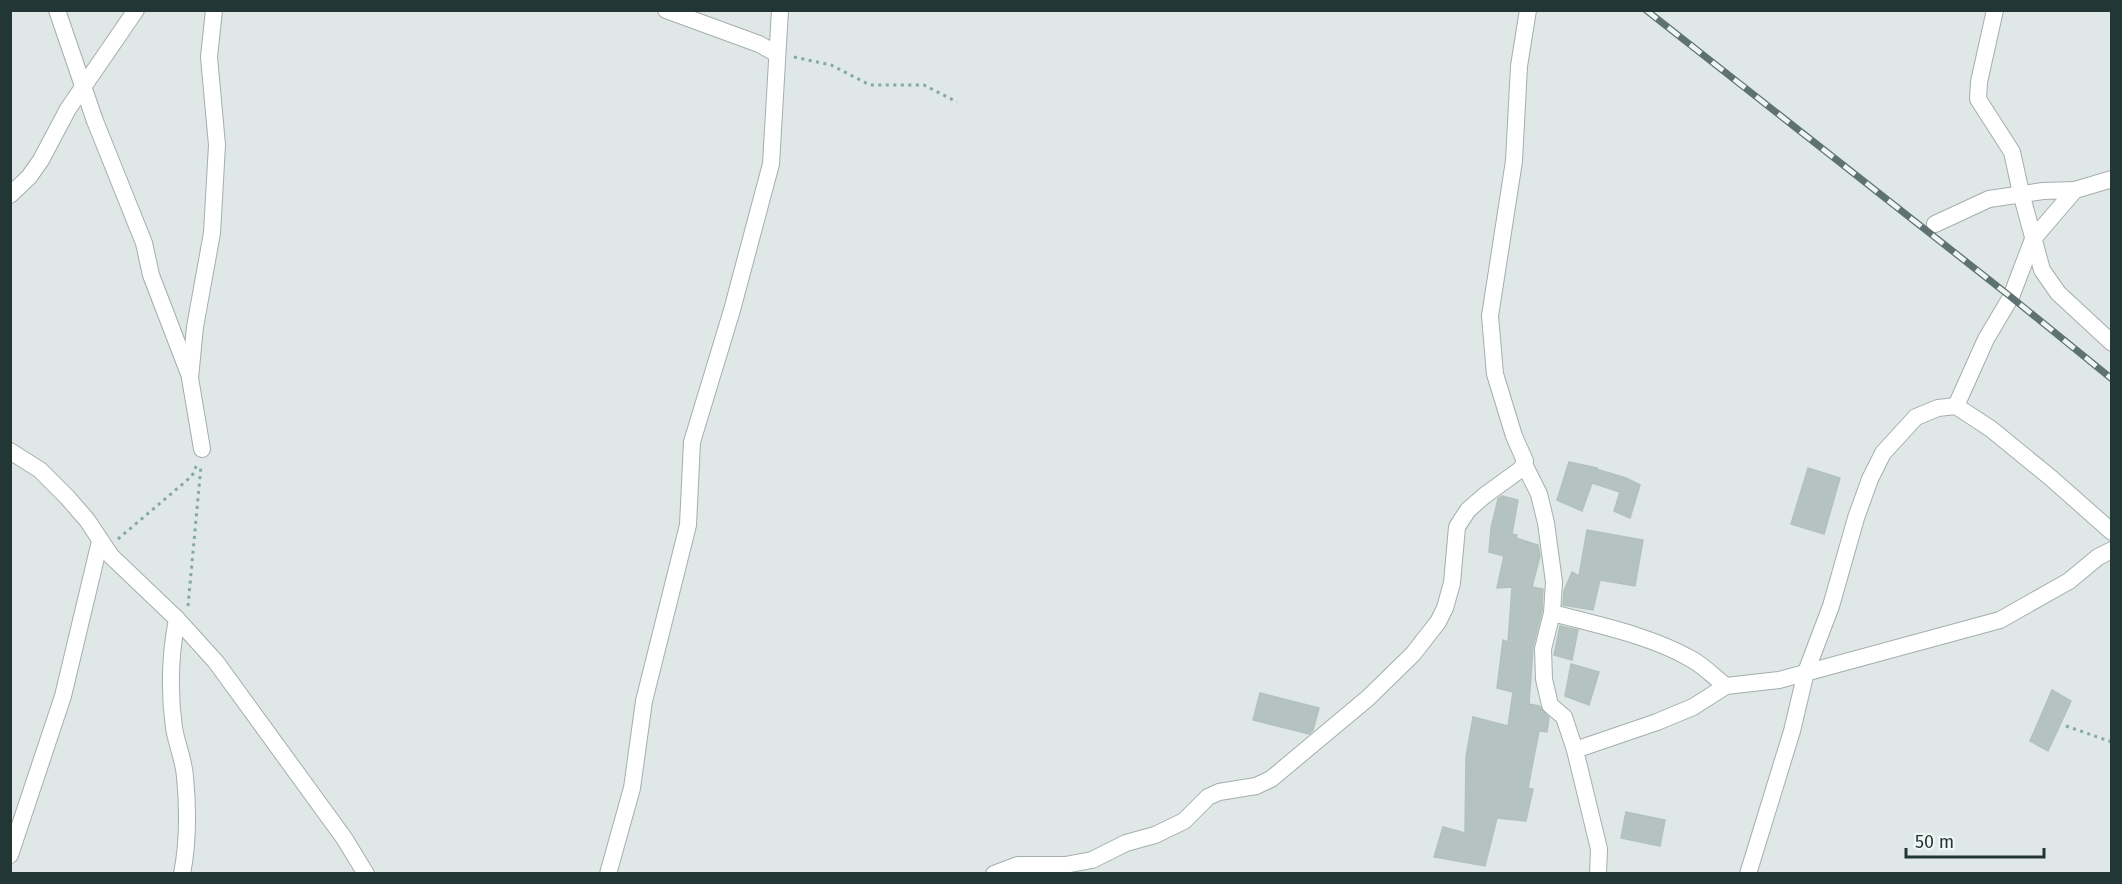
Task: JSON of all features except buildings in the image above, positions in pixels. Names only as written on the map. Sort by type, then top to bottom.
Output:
[{"type":"street","points":[[57,10],[95,121],[144,243],[151,275],[190,378],[202,449]]},
{"type":"street","points":[[10,195],[41,160],[68,109],[136,10]]},
{"type":"street","points":[[190,378],[195,327],[212,233],[218,145],[209,57],[214,10]]},
{"type":"street","points":[[666,10],[759,44],[777,54]]},
{"type":"street","points":[[608,873],[632,788],[644,701],[688,525],[692,441],[732,310],[771,164],[780,10]]},
{"type":"street","points":[[1528,10],[1519,66],[1514,160],[1490,316],[1495,374],[1514,436],[1524,456],[1524,464],[1539,494],[1546,523],[1554,582],[1552,613],[1543,650],[1544,679],[1550,705],[1564,717],[1575,750],[1599,849],[1598,873]]},
{"type":"street","points":[[1995,10],[1979,82],[1978,99],[2012,152],[2032,239],[2042,270],[2058,293],[2112,343]]},
{"type":"street","points":[[1935,224],[1989,199],[2021,193],[2075,190],[2112,179]]},
{"type":"street","points":[[1956,406],[1986,339],[2011,297],[2032,239],[2075,190]]},
{"type":"street","points":[[1748,873],[1792,730],[1806,672],[1831,606],[1856,518],[1870,479],[1883,453],[1916,417],[1938,408],[1956,406],[1991,429],[2112,532]]},
{"type":"street","points":[[10,452],[40,470],[68,497],[87,520],[103,545],[177,619],[223,671],[344,838],[366,873]]},
{"type":"street","points":[[994,873],[1018,865],[1065,865],[1092,860],[1126,843],[1155,836],[1184,821],[1208,797],[1219,792],[1257,786],[1271,779],[1368,698],[1413,654],[1438,622],[1445,608],[1452,583],[1457,527],[1468,510],[1524,464]]},
{"type":"street","points":[[10,855],[63,696],[103,545]]},
{"type":"street","points":[[1575,750],[1694,706],[1726,686],[1779,680],[2000,620],[2069,580],[2098,557],[2112,550]]},
{"type":"street","points":[[1552,613],[1610,628],[1662,646],[1694,660],[1726,686]]},
{"type":"street","points":[[177,619],[172,641],[171,693],[174,730],[185,776],[187,825],[184,872]]},
{"type":"path","points":[[777,54],[831,65],[870,85],[924,85],[957,102]]},
{"type":"path","points":[[103,545],[192,476],[202,449]]},
{"type":"path","points":[[177,619],[189,604],[202,449]]},
{"type":"path","points":[[2066,726],[2112,742]]},
{"type":"railway","points":[[1646,10],[2112,379]]}]
